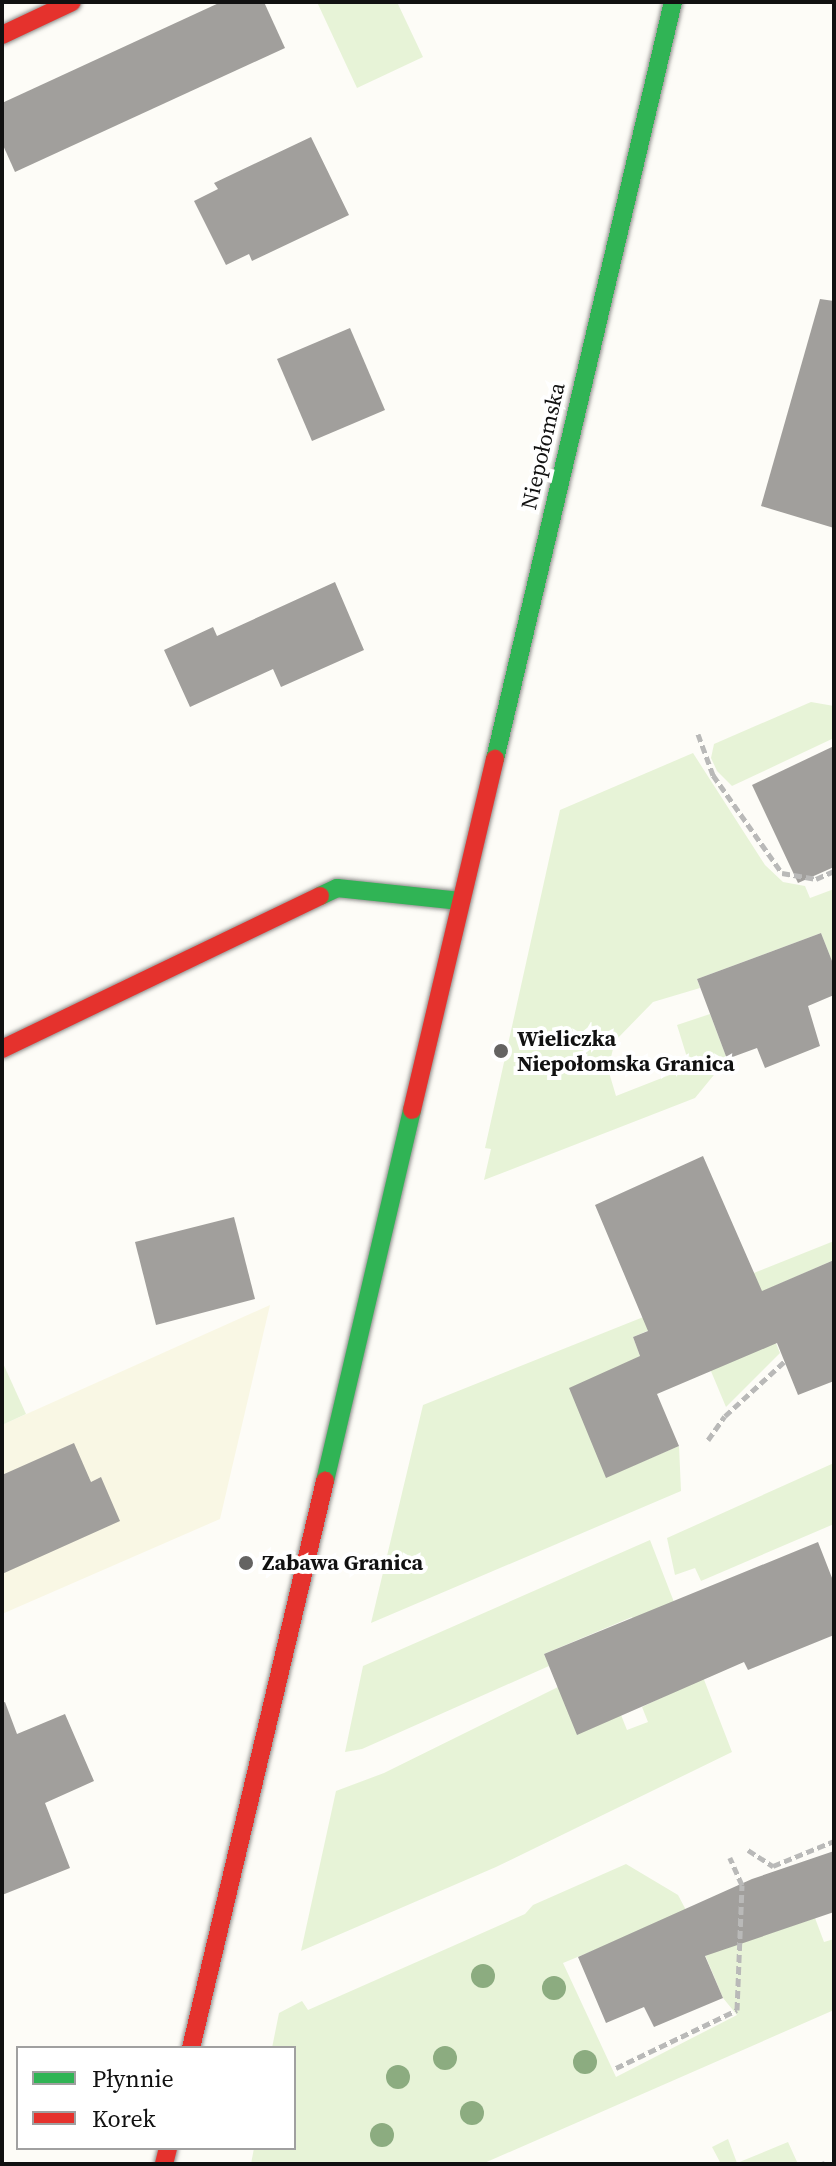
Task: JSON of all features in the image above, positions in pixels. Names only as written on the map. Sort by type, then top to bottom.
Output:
[{"type":"main road","points":[[2,35],[72,2]]},
{"type":"main road","name":"Niepołomska","points":[[191,2046],[673,2]]},
{"type":"main road","points":[[2,1049],[337,888],[460,901]]},
{"type":"path","points":[[698,734],[713,775],[782,873],[816,879],[834,871]]},
{"type":"path","points":[[708,1440],[725,1416],[784,1362]]},
{"type":"path","points":[[748,1850],[773,1866],[834,1841]]},
{"type":"path","points":[[616,2068],[737,2010],[742,1885],[730,1858]]},
{"type":"shaded area","points":[[270,1305],[220,1519],[2,1614],[2,1425]]},
{"type":"green space","points":[[317,2],[397,2],[423,57],[357,88]]},
{"type":"green space","points":[[811,702],[834,706],[834,738],[732,786],[717,771],[711,758],[714,744]]},
{"type":"green space","points":[[693,753],[765,865],[783,882],[805,886],[810,898],[834,889],[834,966],[821,933],[697,979],[700,988],[653,1002],[615,1041],[608,1069],[616,1096],[690,1067],[677,1025],[710,1014],[727,1059],[695,1098],[484,1180],[491,1149],[485,1148],[560,810]]},
{"type":"green space","points":[[834,1241],[834,1260],[756,1294],[780,1353],[726,1407],[687,1314],[633,1337],[640,1356],[606,1477],[679,1446],[681,1491],[371,1623],[423,1405]]},
{"type":"green space","points":[[2,1361],[26,1414],[2,1425]]},
{"type":"green space","points":[[834,1463],[834,1524],[701,1581],[695,1568],[675,1575],[667,1538]]},
{"type":"green space","points":[[650,1540],[732,1752],[496,1867],[301,1951],[336,1791],[384,1773],[558,1687],[621,1715],[627,1730],[648,1722],[642,1707],[665,1696],[632,1617],[544,1654],[549,1666],[362,1749],[345,1752],[363,1666]]},
{"type":"green space","points":[[626,1864],[678,1895],[687,1912],[563,1963],[616,2077],[737,2015],[723,1998],[703,1950],[752,1879],[771,1933],[815,1918],[824,1942],[834,1939],[834,2010],[482,2164],[251,2164],[254,2150],[296,2150],[296,2046],[272,2046],[279,2013],[302,2001],[308,2010],[525,1914],[533,1905]]},
{"type":"green space","points":[[728,2139],[737,2163],[788,2142],[798,2164],[721,2164],[712,2147]]},
{"type":"building","points":[[221,2],[264,2],[285,48],[15,172],[2,143],[2,103]]},
{"type":"building","points":[[311,137],[349,215],[252,261],[249,254],[226,265],[194,201],[218,189],[214,183]]},
{"type":"building","points":[[820,299],[834,301],[834,528],[761,506]]},
{"type":"building","points":[[350,328],[385,410],[312,441],[277,359]]},
{"type":"building","points":[[335,582],[364,650],[281,687],[273,669],[190,707],[164,650],[213,627],[217,636]]},
{"type":"building","points":[[834,746],[834,867],[798,883],[752,785]]},
{"type":"building","points":[[821,933],[834,966],[834,995],[808,1006],[820,1046],[765,1068],[757,1048],[727,1059],[697,979]]},
{"type":"building","points":[[703,1156],[762,1291],[834,1260],[834,1381],[798,1395],[777,1343],[657,1394],[679,1446],[606,1478],[569,1388],[640,1356],[633,1337],[648,1331],[595,1205]]},
{"type":"building","points":[[234,1217],[255,1299],[156,1325],[135,1242]]},
{"type":"building","points":[[74,1443],[91,1482],[101,1477],[120,1521],[2,1574],[2,1475]]},
{"type":"building","points":[[818,1542],[834,1583],[834,1635],[748,1670],[744,1662],[577,1735],[544,1654]]},
{"type":"building","points":[[5,1702],[17,1734],[65,1714],[94,1781],[45,1803],[70,1868],[2,1895],[2,1703]]},
{"type":"building","points":[[834,1851],[834,1912],[705,1956],[723,1998],[654,2027],[644,2007],[606,2023],[578,1957],[752,1879]]},
{"type":"traffic: fast","points":[[495,759],[673,2]]},
{"type":"traffic: fast","points":[[320,896],[337,888],[460,901]]},
{"type":"traffic: fast","points":[[325,1481],[412,1110]]},
{"type":"traffic: jam","points":[[2,35],[72,2]]},
{"type":"traffic: jam","points":[[412,1110],[495,759]]},
{"type":"traffic: jam","points":[[2,1049],[320,896]]},
{"type":"traffic: jam","points":[[191,2046],[325,1481]]},
{"type":"traffic: jam","points":[[164,2164],[168,2150]]},
{"type":"place","name":"Wieliczka Niepołomska Granica","points":[[501,1051]]},
{"type":"place","name":"Zabawa Granica","points":[[246,1563]]}]
